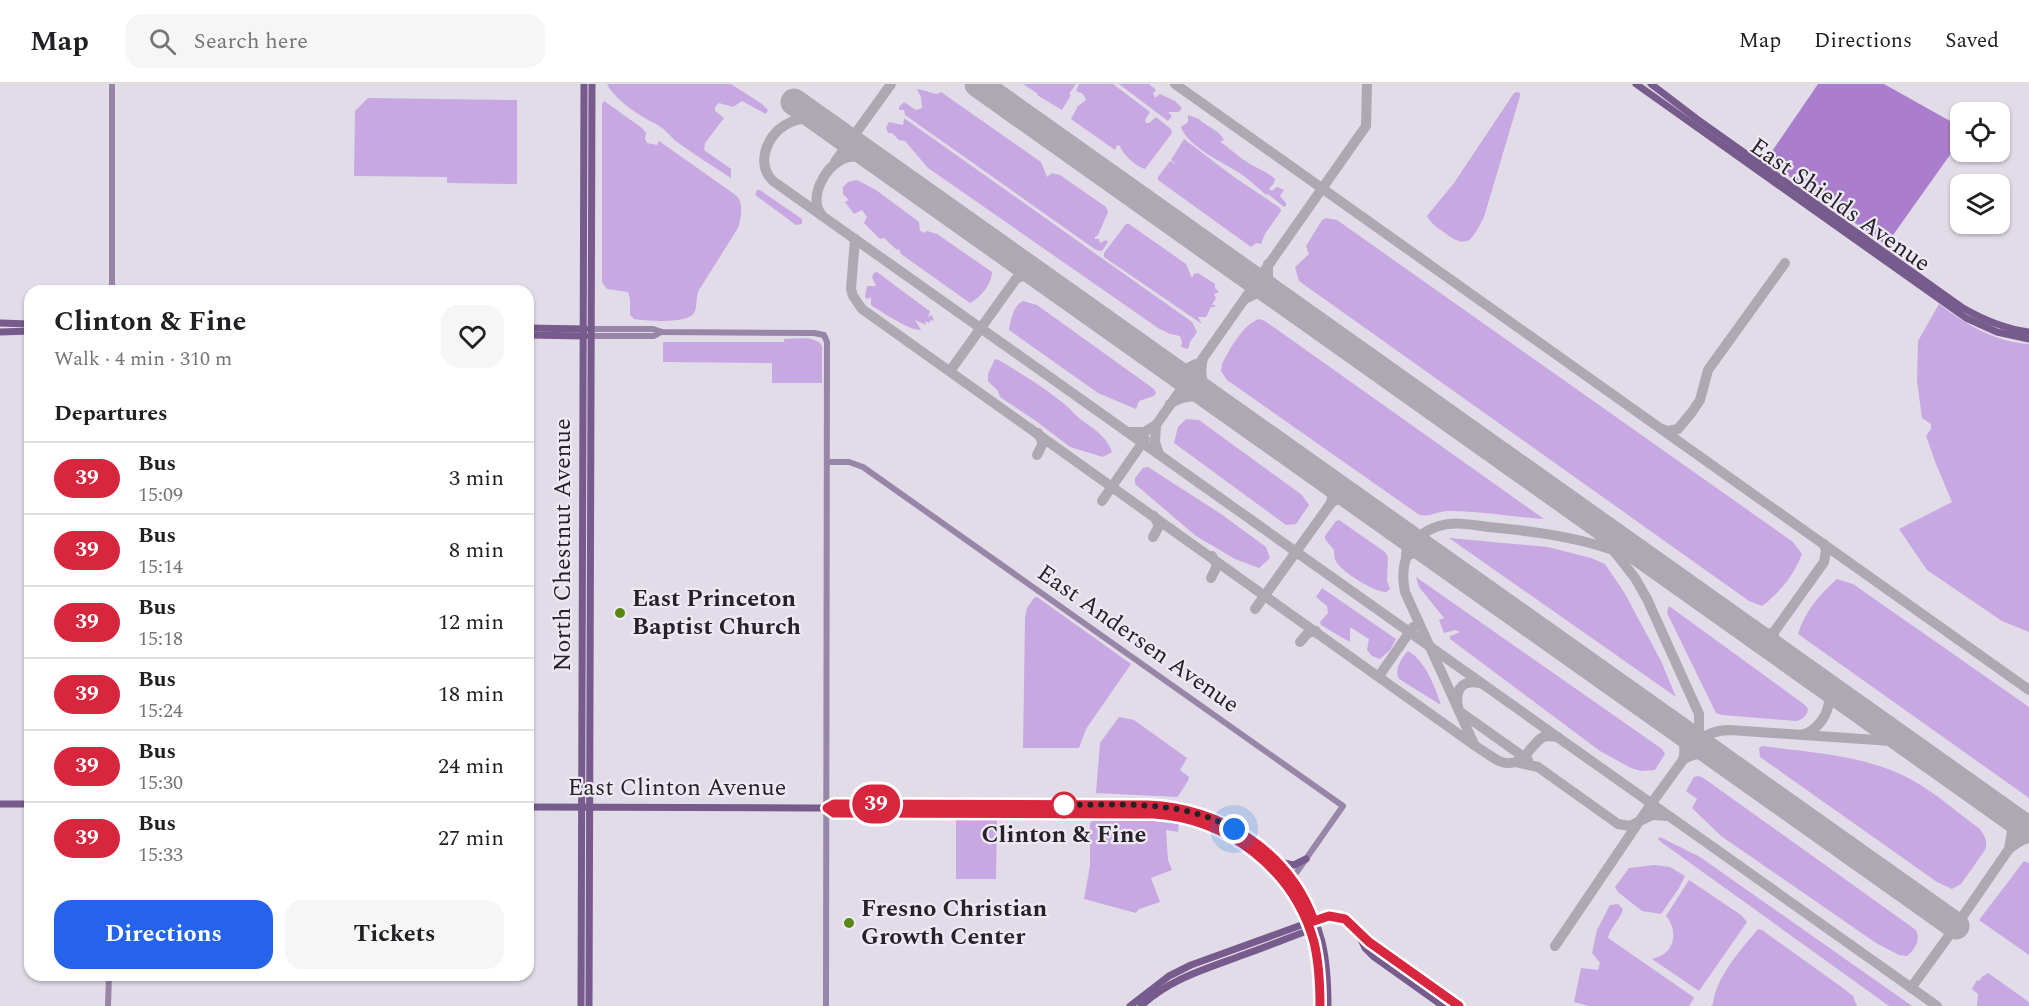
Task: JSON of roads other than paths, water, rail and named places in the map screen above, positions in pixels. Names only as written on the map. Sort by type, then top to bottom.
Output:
[{"type":"main road","name":"North Chestnut Avenue","points":[[582,1006],[590,434],[584,84]]},
{"type":"main road","name":"North Chestnut Avenue","points":[[589,1006],[583,397],[587,332],[592,84]]},
{"type":"main road","name":"East Shields Avenue","points":[[1636,84],[1966,318],[1997,333],[2029,339]]},
{"type":"main road","name":"East Shields Avenue","points":[[1651,84],[1963,308],[1989,322],[2029,332]]},
{"type":"main road","points":[[0,323],[24,324]]},
{"type":"main road","points":[[534,328],[587,332]]},
{"type":"main road","points":[[0,332],[24,331]]},
{"type":"main road","points":[[534,335],[587,332]]},
{"type":"main road","points":[[583,397],[587,400],[590,434]]},
{"type":"main road","points":[[0,804],[24,804]]},
{"type":"main road","points":[[1320,1006],[1318,965],[1312,925],[1287,886],[1267,863],[1239,841],[1215,828],[1162,814],[834,813],[827,808],[834,804],[1156,806],[1199,813],[1250,838],[1278,862],[1291,879],[1306,902],[1326,966],[1328,1006]]},
{"type":"main road","name":"East Clinton Avenue","points":[[534,807],[827,808]]},
{"type":"main road","points":[[1184,818],[1191,815],[1227,825]]},
{"type":"main road","points":[[1278,862],[1294,865],[1306,859]]},
{"type":"main road","points":[[1130,1006],[1169,976],[1312,925],[1329,916],[1337,916],[1352,923],[1369,942],[1459,1006]]},
{"type":"main road","points":[[1357,930],[1365,948],[1374,957],[1443,1006]]},
{"type":"main road","points":[[1141,1006],[1152,996],[1199,966]]},
{"type":"street","points":[[112,84],[112,285]]},
{"type":"street","points":[[587,332],[653,329],[662,332],[814,333],[821,334],[825,338],[828,348],[826,1006]]},
{"type":"street","name":"East Andersen Avenue","points":[[827,462],[849,462],[863,467],[1343,806],[1287,886]]},
{"type":"street","points":[[108,1006],[109,981]]},
{"type":"place","name":"East Princeton Baptist Church","points":[[620,613]]},
{"type":"place","name":"Clinton & Fine","points":[[1064,805]]},
{"type":"place","name":"Fresno Christian Growth Center","points":[[849,923]]}]
